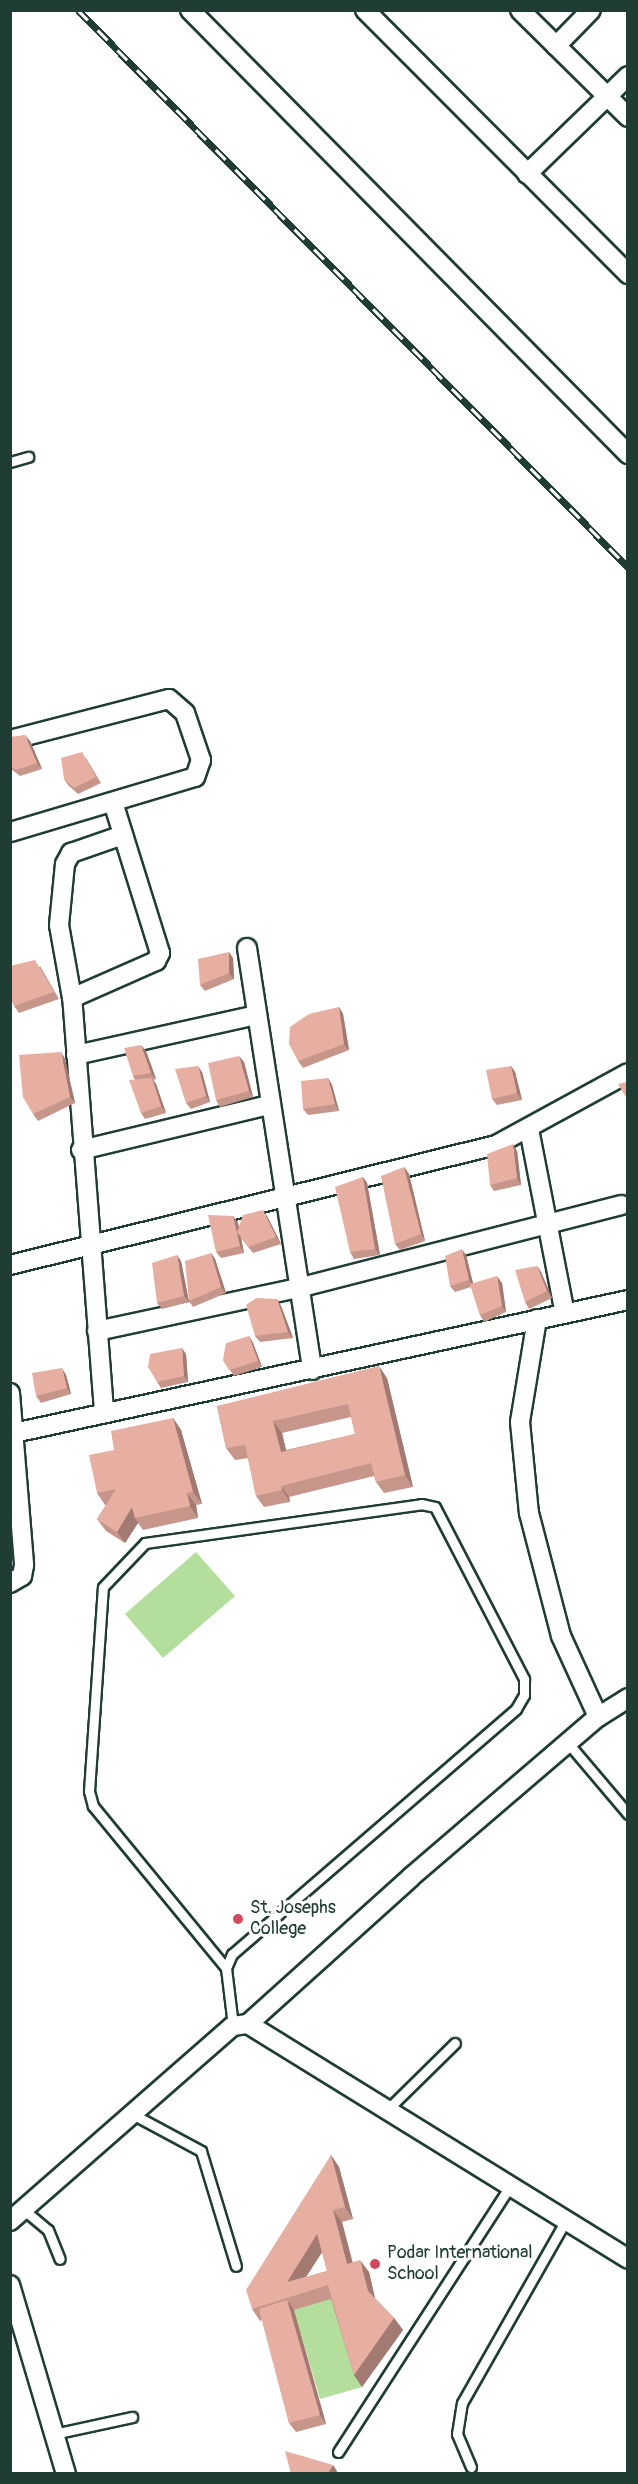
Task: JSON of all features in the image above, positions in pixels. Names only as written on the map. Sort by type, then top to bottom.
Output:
[{"type":"street","points":[[190,10],[627,454]]},
{"type":"street","points":[[365,10],[627,274]]},
{"type":"street","points":[[520,10],[627,117]]},
{"type":"street","points":[[556,46],[591,10]]},
{"type":"street","points":[[527,174],[627,76]]},
{"type":"street","points":[[10,740],[169,699],[179,703],[200,771],[195,777],[10,832]]},
{"type":"street","points":[[72,998],[156,961],[160,953],[113,802]]},
{"type":"street","points":[[105,1411],[81,1150],[72,998],[60,944],[65,864],[77,850],[123,835]]},
{"type":"street","points":[[247,948],[282,1195],[312,1370]]},
{"type":"street","points":[[76,1055],[257,1015]]},
{"type":"street","points":[[10,1265],[282,1195],[496,1145],[529,1129],[627,1073]]},
{"type":"street","points":[[81,1150],[269,1105]]},
{"type":"street","points":[[529,1129],[565,1314]]},
{"type":"street","points":[[97,1331],[298,1288],[622,1205]]},
{"type":"street","points":[[14,1434],[105,1411],[312,1370],[627,1300]]},
{"type":"street","points":[[537,1319],[520,1422],[529,1513],[561,1636],[598,1717]]},
{"type":"street","points":[[10,1393],[24,1565],[22,1576],[10,1583]]},
{"type":"street","points":[[17,2216],[598,1717],[627,1698]]},
{"type":"street","points":[[240,2025],[390,2108],[513,2183],[627,2259]]},
{"type":"street","points":[[10,2285],[66,2474]]},
{"type":"lane","points":[[10,462],[28,457]]},
{"type":"lane","points":[[226,1968],[232,1954],[516,1708],[524,1695],[524,1679],[435,1507],[421,1504],[145,1543],[103,1587],[89,1791],[93,1806],[226,1968],[240,2025]]},
{"type":"lane","points":[[568,1743],[627,1814]]},
{"type":"lane","points":[[390,2108],[454,2043]]},
{"type":"lane","points":[[136,2116],[201,2151],[237,2266]]},
{"type":"lane","points":[[338,2452],[513,2183]]},
{"type":"lane","points":[[17,2216],[48,2230],[60,2259]]},
{"type":"lane","points":[[471,2467],[457,2434],[462,2403],[566,2220]]},
{"type":"lane","points":[[54,2434],[132,2417]]},
{"type":"green space","points":[[196,1552],[235,1596],[163,1658],[125,1614]]},
{"type":"green space","points":[[336,2297],[362,2387],[320,2399],[294,2310]]},
{"type":"building","points":[[25,735],[37,763],[16,770],[10,766],[10,737]]},
{"type":"building","points":[[82,752],[96,777],[74,788],[64,779],[61,758]]},
{"type":"building","points":[[229,952],[229,973],[200,985],[198,959]]},
{"type":"building","points":[[35,960],[54,992],[14,1006],[10,998],[10,966]]},
{"type":"building","points":[[339,1007],[344,1044],[298,1061],[289,1044],[290,1027],[309,1014]]},
{"type":"building","points":[[141,1045],[151,1073],[133,1076],[124,1048]]},
{"type":"building","points":[[61,1052],[70,1097],[33,1114],[23,1097],[19,1055]]},
{"type":"building","points":[[239,1056],[249,1091],[216,1100],[208,1063]]},
{"type":"building","points":[[198,1066],[206,1096],[186,1103],[175,1069]]},
{"type":"building","points":[[511,1066],[517,1093],[492,1099],[486,1070]]},
{"type":"building","points":[[152,1078],[161,1106],[141,1113],[129,1080]]},
{"type":"building","points":[[328,1078],[335,1104],[303,1109],[301,1081]]},
{"type":"building","points":[[627,1082],[627,1099],[618,1084]]},
{"type":"building","points":[[513,1144],[517,1178],[490,1185],[487,1154]]},
{"type":"building","points":[[404,1167],[421,1234],[395,1244],[381,1176]]},
{"type":"building","points":[[363,1177],[375,1249],[350,1252],[335,1187]]},
{"type":"building","points":[[263,1210],[276,1237],[248,1247],[237,1232],[243,1215]]},
{"type":"building","points":[[208,1215],[233,1216],[240,1246],[216,1252]]},
{"type":"building","points":[[462,1249],[469,1280],[450,1286],[445,1256]]},
{"type":"building","points":[[211,1253],[221,1287],[189,1301],[185,1261]]},
{"type":"building","points":[[177,1255],[184,1296],[157,1303],[152,1263]]},
{"type":"building","points":[[537,1266],[547,1291],[525,1302],[515,1270]]},
{"type":"building","points":[[497,1276],[502,1306],[480,1315],[470,1284]]},
{"type":"building","points":[[256,1298],[277,1299],[288,1332],[255,1336],[246,1305]]},
{"type":"building","points":[[249,1336],[258,1361],[229,1370],[223,1360],[226,1343]]},
{"type":"building","points":[[182,1348],[184,1376],[157,1382],[148,1367],[150,1354]]},
{"type":"building","points":[[379,1366],[405,1475],[376,1482],[371,1463],[281,1486],[282,1490],[256,1496],[245,1445],[226,1448],[217,1406]],"holes":[[[348,1404],[355,1434],[281,1452],[273,1421]]]},
{"type":"building","points":[[62,1368],[67,1388],[36,1396],[32,1373]]},
{"type":"building","points":[[173,1418],[193,1492],[187,1493],[190,1506],[135,1518],[132,1507],[117,1532],[97,1519],[116,1489],[97,1493],[89,1455],[114,1450],[111,1431]]},
{"type":"building","points":[[331,2155],[345,2207],[333,2210],[347,2264],[360,2260],[368,2291],[394,2318],[354,2375],[328,2285],[252,2309],[246,2290]],"holes":[[[317,2234],[327,2271],[287,2282]]]},
{"type":"building","points":[[287,2300],[320,2415],[289,2423],[259,2309]]},
{"type":"building","points":[[285,2451],[333,2465],[327,2474],[291,2474]]},
{"type":"railway","points":[[78,10],[628,567]]},
{"type":"place","name":"St. Josephs College","points":[[238,1919]]},
{"type":"place","name":"Podar International School","points":[[375,2264]]}]
